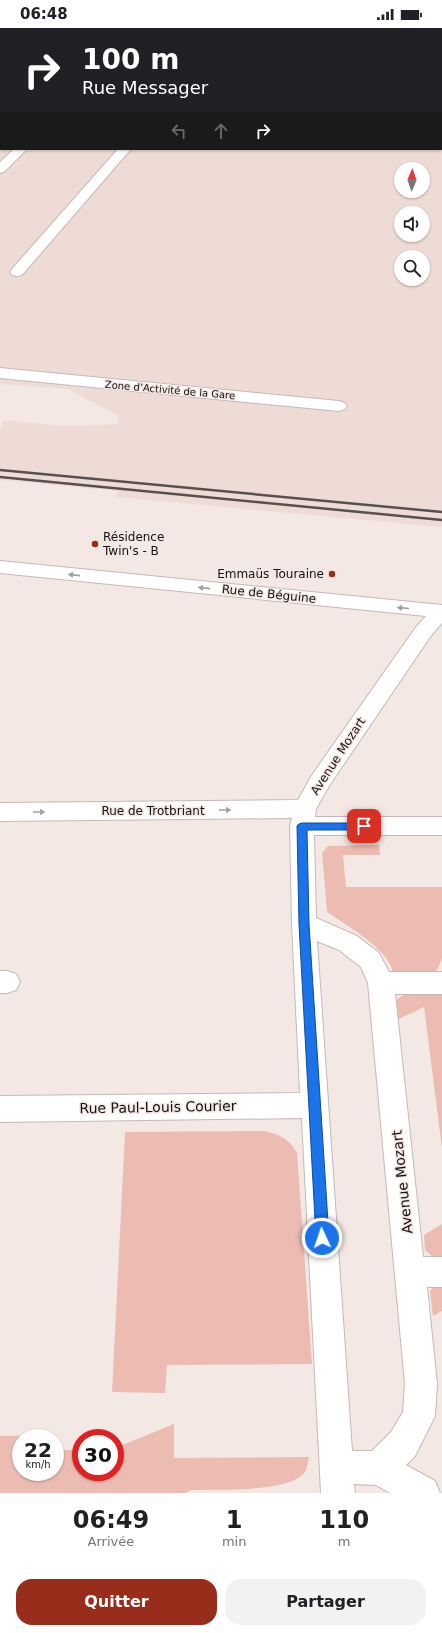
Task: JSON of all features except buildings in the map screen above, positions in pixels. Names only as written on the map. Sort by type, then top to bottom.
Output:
[{"type":"street","points":[[0,169],[20,150]]},
{"type":"street","points":[[17,272],[124,150]]},
{"type":"street","name":"Zone d’Activité de la Gare","points":[[0,373],[339,406]]},
{"type":"street","name":"Rue de Béguine","points":[[0,567],[442,611]]},
{"type":"street","name":"Avenue Mozart","points":[[337,1480],[316,1105],[304,924],[304,818],[320,781],[423,632],[442,611]]},
{"type":"street","name":"Rue de Trotbriant","points":[[0,812],[304,818],[442,826]]},
{"type":"street","name":"Avenue Mozart","points":[[304,924],[348,943],[370,960],[381,983],[422,1384],[419,1416],[403,1444],[379,1468]]},
{"type":"street","points":[[381,983],[442,983]]},
{"type":"street","name":"Rue Paul-Louis Courier","points":[[0,1109],[316,1105]]},
{"type":"street","points":[[411,1272],[442,1272]]},
{"type":"street","points":[[337,1480],[379,1468],[422,1493]]},
{"type":"shaded area","points":[[0,150],[442,150],[442,527],[116,497],[118,491],[0,480],[0,429],[4,420],[63,426],[117,424],[119,416],[68,389],[0,384]]},
{"type":"shaded area","points":[[379,845],[380,855],[343,855],[346,887],[442,887],[442,959],[433,978],[393,973],[390,964],[376,947],[327,912],[322,853],[328,846]]},
{"type":"shaded area","points":[[442,992],[442,1148],[424,1007],[399,1019],[396,1000],[406,993]]},
{"type":"shaded area","points":[[264,1131],[284,1138],[291,1144],[297,1153],[312,1364],[167,1365],[165,1393],[112,1392],[125,1132]]},
{"type":"shaded area","points":[[442,1224],[442,1260],[433,1257],[425,1250],[424,1235]]},
{"type":"shaded area","points":[[442,1282],[442,1311],[433,1316],[430,1291],[436,1284]]},
{"type":"shaded area","points":[[174,1424],[174,1458],[309,1457],[305,1472],[297,1479],[284,1484],[269,1487],[191,1490],[185,1493],[0,1493],[0,1436],[12,1436],[12,1481],[64,1481],[64,1450],[72,1450],[72,1481],[124,1481],[124,1444]]},
{"type":"railway","points":[[0,470],[442,512]]},
{"type":"railway","points":[[0,477],[442,520]]},
{"type":"place","name":"Résidence Twin's - B","points":[[95,544]]},
{"type":"place","name":"Emmaüs Touraine","points":[[332,574]]},
{"type":"route","points":[[322,1238],[316,1105],[304,924],[303,859],[301,837],[302,826],[364,826]]}]
